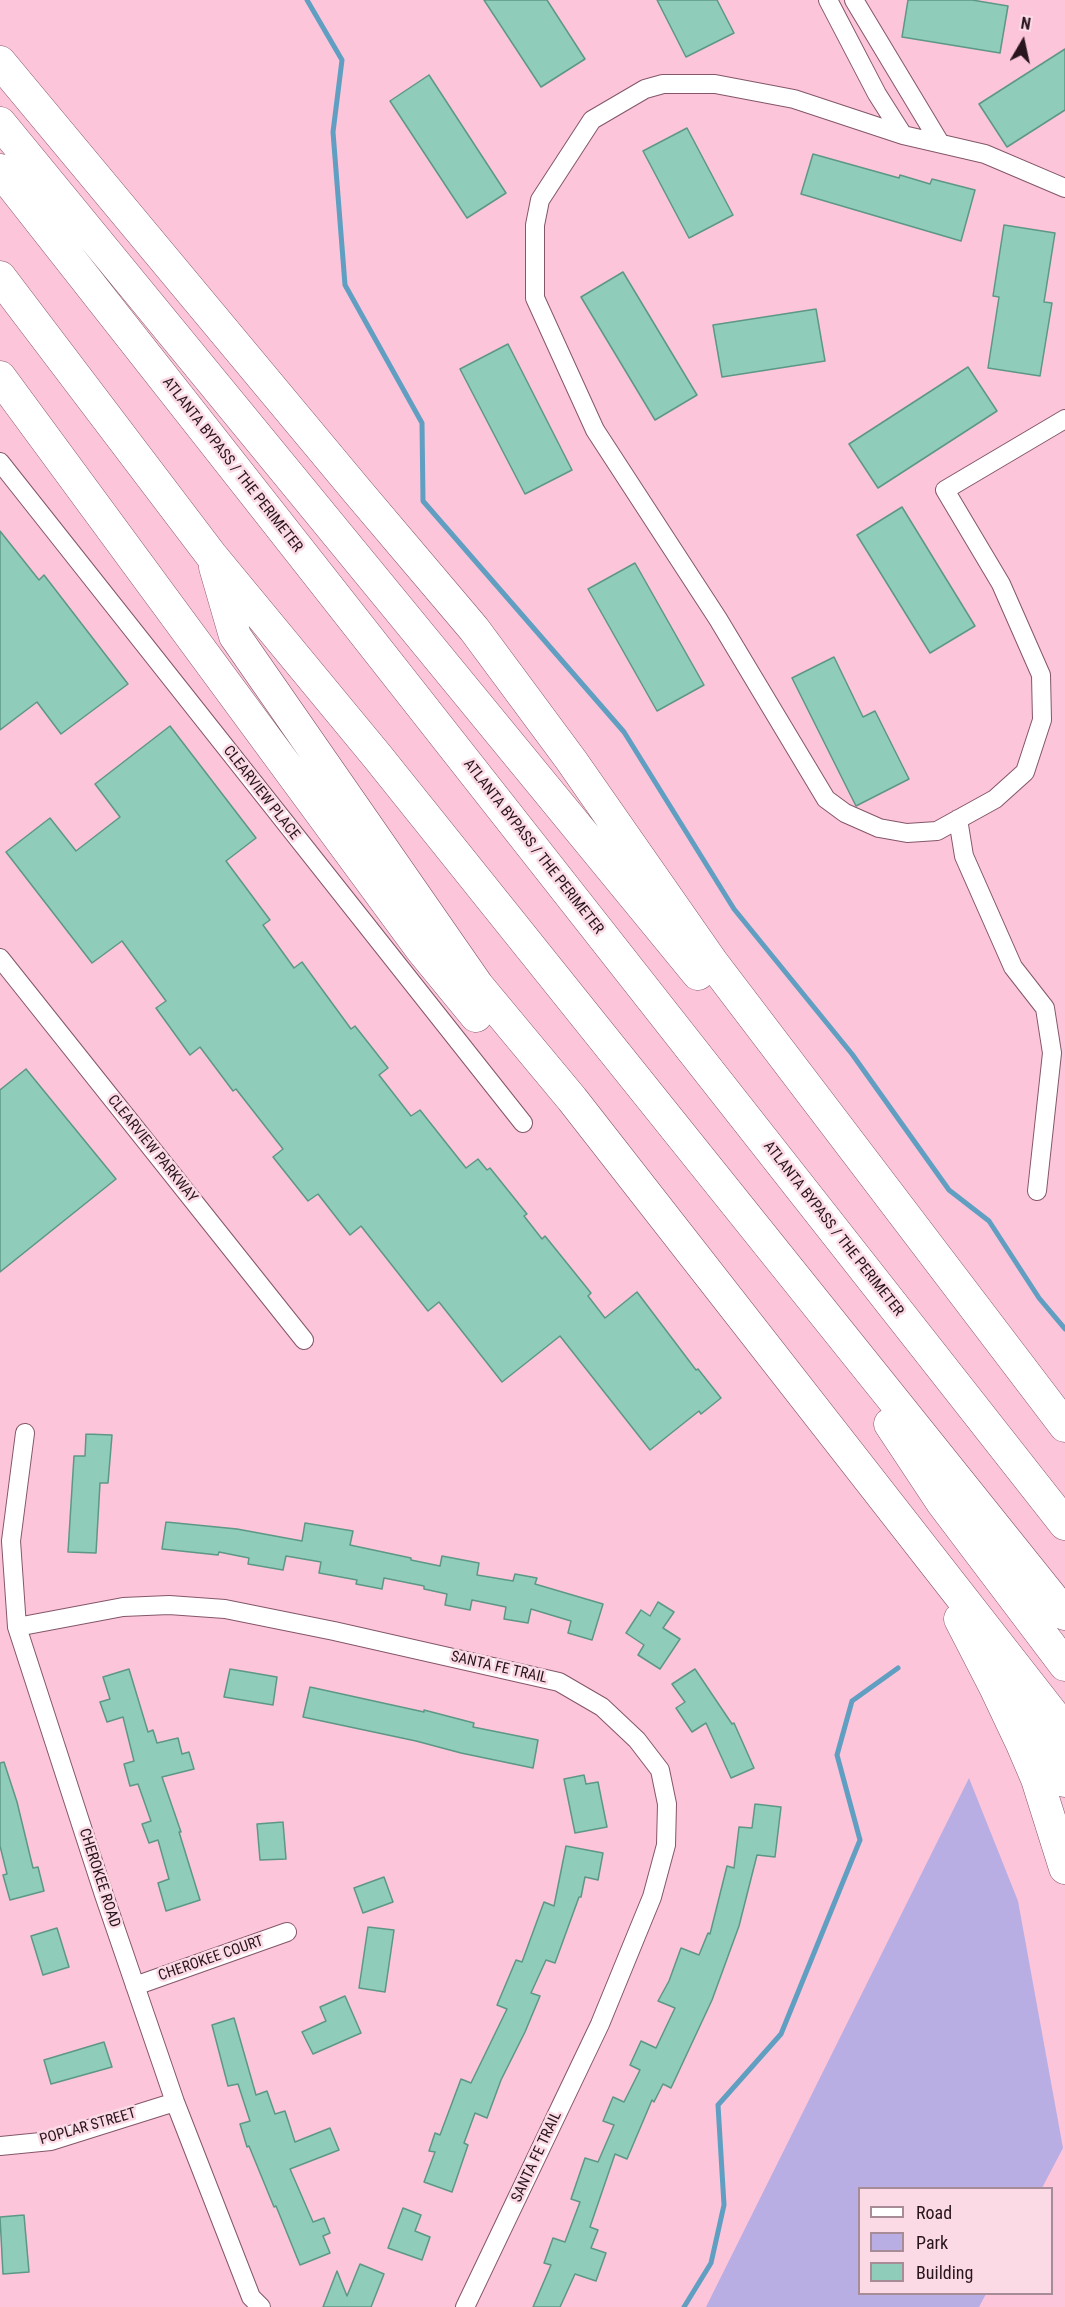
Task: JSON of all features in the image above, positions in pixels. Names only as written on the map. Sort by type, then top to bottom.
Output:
[{"type":"highway","points":[[0,62],[474,628],[571,760],[712,962],[1065,1426]]},
{"type":"highway","points":[[0,123],[791,1088],[926,1242]]},
{"type":"highway","name":"ATLANTA BYPASS / THE PERIMETER","points":[[0,170],[1065,1524]]},
{"type":"highway","points":[[0,277],[212,555],[785,1262],[1065,1614]]},
{"type":"highway","points":[[0,376],[421,949],[477,1016],[538,1074],[572,1099]]},
{"type":"highway","points":[[212,555],[235,636],[478,986],[572,1099],[1065,1730]]},
{"type":"highway","points":[[785,1262],[941,1501],[1065,1665]]},
{"type":"highway","points":[[899,1518],[941,1586],[995,1687],[1036,1779],[1065,1868]]},
{"type":"highway","points":[[963,1599],[1036,1723],[1065,1781]]},
{"type":"street","points":[[829,0],[877,94],[903,135]]},
{"type":"street","points":[[854,0],[940,143]]},
{"type":"street","points":[[1065,188],[985,154],[903,135],[794,99],[727,86],[663,84],[645,89],[592,120],[540,200],[536,225],[535,298],[595,430],[718,619],[826,799],[844,813],[879,828],[906,833],[937,831],[995,798],[1025,772],[1042,720],[1041,675],[1001,584],[945,490],[1065,419]]},
{"type":"street","name":"CLEARVIEW PLACE","points":[[0,462],[523,1123]]},
{"type":"street","points":[[958,819],[964,856],[1013,967],[1045,1008],[1052,1053],[1036,1191]]},
{"type":"street","name":"CLEARVIEW PARKWAY","points":[[0,958],[304,1340]]},
{"type":"street","name":"CHEROKEE ROAD","points":[[25,1432],[11,1541],[17,1627],[175,2102],[251,2297],[261,2307]]},
{"type":"street","name":"SANTA FE TRAIL","points":[[17,1627],[123,1607],[169,1605],[225,1609],[334,1631],[559,1682],[602,1707],[638,1740],[660,1770],[667,1804],[666,1845],[652,1897],[600,2024],[465,2307]]},
{"type":"street","name":"CHEROKEE COURT","points":[[135,1986],[287,1932]]},
{"type":"street","name":"POPLAR STREET","points":[[0,2146],[51,2141],[175,2102]]},
{"type":"green space","points":[[969,1778],[1018,1901],[1063,2148],[1043,2187],[858,2187],[858,2295],[985,2295],[979,2307],[706,2307]]},
{"type":"building","points":[[484,0],[547,0],[585,59],[541,87]]},
{"type":"building","points":[[657,0],[717,0],[734,33],[686,57]]},
{"type":"building","points":[[908,0],[972,0],[1008,6],[1000,53],[902,37]]},
{"type":"building","points":[[1065,49],[1065,110],[1007,147],[979,104]]},
{"type":"building","points":[[429,75],[506,193],[467,218],[390,101]]},
{"type":"building","points":[[687,128],[733,215],[689,238],[643,151]]},
{"type":"building","points":[[813,154],[899,178],[900,175],[930,184],[932,179],[975,190],[961,241],[801,194]]},
{"type":"building","points":[[1004,225],[1055,233],[1044,302],[1052,303],[1040,376],[988,368],[999,297],[993,296]]},
{"type":"building","points":[[623,272],[697,395],[655,420],[581,297]]},
{"type":"building","points":[[816,309],[825,361],[722,377],[713,325]]},
{"type":"building","points":[[508,344],[572,470],[525,494],[460,369]]},
{"type":"building","points":[[968,367],[997,411],[878,488],[849,444]]},
{"type":"building","points":[[902,507],[975,626],[930,653],[857,535]]},
{"type":"building","points":[[0,531],[39,580],[44,575],[128,684],[61,734],[37,702],[0,730]]},
{"type":"building","points":[[635,563],[704,685],[657,711],[588,589]]},
{"type":"building","points":[[834,657],[863,717],[875,711],[909,779],[856,806],[792,678]]},
{"type":"building","points":[[170,726],[256,838],[226,861],[270,920],[263,925],[294,968],[302,962],[351,1029],[355,1026],[388,1068],[379,1075],[411,1116],[420,1110],[466,1168],[478,1159],[487,1170],[490,1168],[527,1214],[524,1216],[542,1239],[545,1236],[591,1293],[588,1296],[605,1318],[637,1292],[696,1370],[698,1369],[721,1398],[701,1414],[699,1411],[650,1450],[560,1336],[502,1382],[439,1302],[428,1311],[361,1226],[350,1235],[318,1194],[308,1201],[273,1157],[283,1149],[236,1089],[233,1091],[200,1047],[190,1055],[156,1008],[166,1001],[122,941],[92,963],[6,852],[50,818],[76,851],[120,817],[95,784]]},
{"type":"building","points":[[26,1069],[116,1179],[0,1272],[0,1090]]},
{"type":"building","points":[[86,1434],[112,1435],[108,1483],[100,1483],[96,1553],[68,1552],[74,1456],[85,1456]]},
{"type":"building","points":[[166,1522],[237,1529],[302,1541],[305,1523],[353,1531],[350,1545],[440,1566],[442,1556],[479,1563],[477,1575],[513,1581],[515,1574],[537,1578],[535,1584],[603,1604],[592,1640],[568,1633],[571,1621],[531,1609],[528,1623],[504,1619],[506,1607],[472,1600],[470,1610],[445,1605],[447,1594],[424,1589],[424,1586],[384,1578],[382,1589],[356,1584],[357,1580],[319,1573],[321,1562],[286,1556],[283,1570],[248,1564],[249,1558],[219,1552],[218,1555],[162,1549]]},
{"type":"building","points":[[658,1602],[674,1612],[663,1628],[680,1639],[660,1669],[638,1655],[644,1645],[626,1633],[641,1610],[650,1616]]},
{"type":"building","points":[[129,1669],[148,1732],[153,1730],[157,1743],[178,1738],[182,1754],[189,1752],[194,1769],[162,1777],[181,1832],[179,1832],[200,1900],[166,1911],[158,1883],[169,1879],[158,1840],[149,1843],[142,1824],[151,1821],[138,1784],[130,1786],[124,1764],[134,1761],[123,1717],[107,1722],[100,1702],[110,1699],[103,1677]]},
{"type":"building","points":[[230,1669],[277,1677],[273,1705],[224,1697]]},
{"type":"building","points":[[695,1669],[732,1724],[734,1723],[754,1768],[731,1778],[706,1723],[692,1732],[676,1708],[685,1702],[672,1684]]},
{"type":"building","points":[[310,1687],[424,1712],[424,1710],[474,1723],[473,1727],[538,1740],[533,1768],[303,1717]]},
{"type":"building","points":[[4,1762],[17,1802],[33,1868],[38,1867],[44,1891],[10,1900],[3,1875],[7,1874],[0,1846],[0,1763]]},
{"type":"building","points":[[584,1775],[586,1784],[598,1782],[607,1827],[575,1833],[564,1779]]},
{"type":"building","points":[[755,1804],[781,1807],[775,1857],[757,1855],[739,1926],[712,2000],[671,2088],[663,2084],[654,2102],[652,2100],[627,2159],[615,2154],[590,2227],[598,2230],[591,2248],[606,2253],[596,2281],[575,2274],[560,2307],[533,2307],[551,2265],[544,2263],[553,2238],[565,2242],[580,2202],[571,2199],[585,2158],[598,2162],[614,2125],[603,2121],[613,2097],[624,2102],[640,2070],[630,2065],[641,2041],[656,2048],[675,2008],[658,2001],[669,1981],[681,1948],[699,1955],[708,1933],[710,1934],[727,1866],[734,1868],[739,1827],[752,1828]]},
{"type":"building","points":[[283,1822],[286,1859],[260,1860],[257,1824]]},
{"type":"building","points":[[566,1846],[603,1853],[598,1880],[585,1877],[581,1897],[579,1897],[555,1963],[546,1960],[531,1993],[540,1996],[501,2080],[487,2118],[475,2113],[464,2143],[468,2145],[452,2192],[424,2182],[435,2152],[429,2151],[435,2133],[440,2135],[461,2079],[471,2083],[507,2009],[497,2005],[516,1960],[522,1962],[544,1902],[554,1906]]},
{"type":"building","points":[[384,1877],[393,1902],[363,1913],[354,1888]]},
{"type":"building","points":[[368,1927],[394,1930],[385,1992],[359,1988]]},
{"type":"building","points":[[57,1928],[69,1967],[43,1975],[31,1936]]},
{"type":"building","points":[[345,1996],[361,2033],[313,2054],[302,2032],[326,2021],[320,2007]]},
{"type":"building","points":[[234,2018],[256,2095],[267,2091],[275,2114],[285,2111],[295,2142],[330,2128],[339,2150],[290,2169],[313,2222],[324,2218],[330,2233],[323,2236],[330,2253],[300,2265],[276,2206],[274,2207],[249,2146],[247,2147],[240,2124],[250,2121],[238,2084],[228,2086],[212,2025]]},
{"type":"building","points":[[104,2042],[112,2067],[51,2084],[44,2060]]},
{"type":"building","points":[[403,2208],[421,2215],[415,2231],[430,2237],[422,2260],[388,2248]]},
{"type":"building","points":[[24,2215],[29,2272],[3,2274],[0,2217]]},
{"type":"building","points":[[360,2264],[384,2274],[371,2307],[323,2307],[337,2271],[347,2296]]},
{"type":"waterway","points":[[307,0],[342,60],[333,132],[345,285],[422,423],[423,501],[624,732],[734,909],[852,1054],[949,1190],[989,1221],[1039,1298],[1065,1329]]},
{"type":"waterway","points":[[684,2307],[711,2263],[724,2205],[718,2105],[781,2034],[860,1840],[837,1755],[852,1701],[898,1668]]}]
